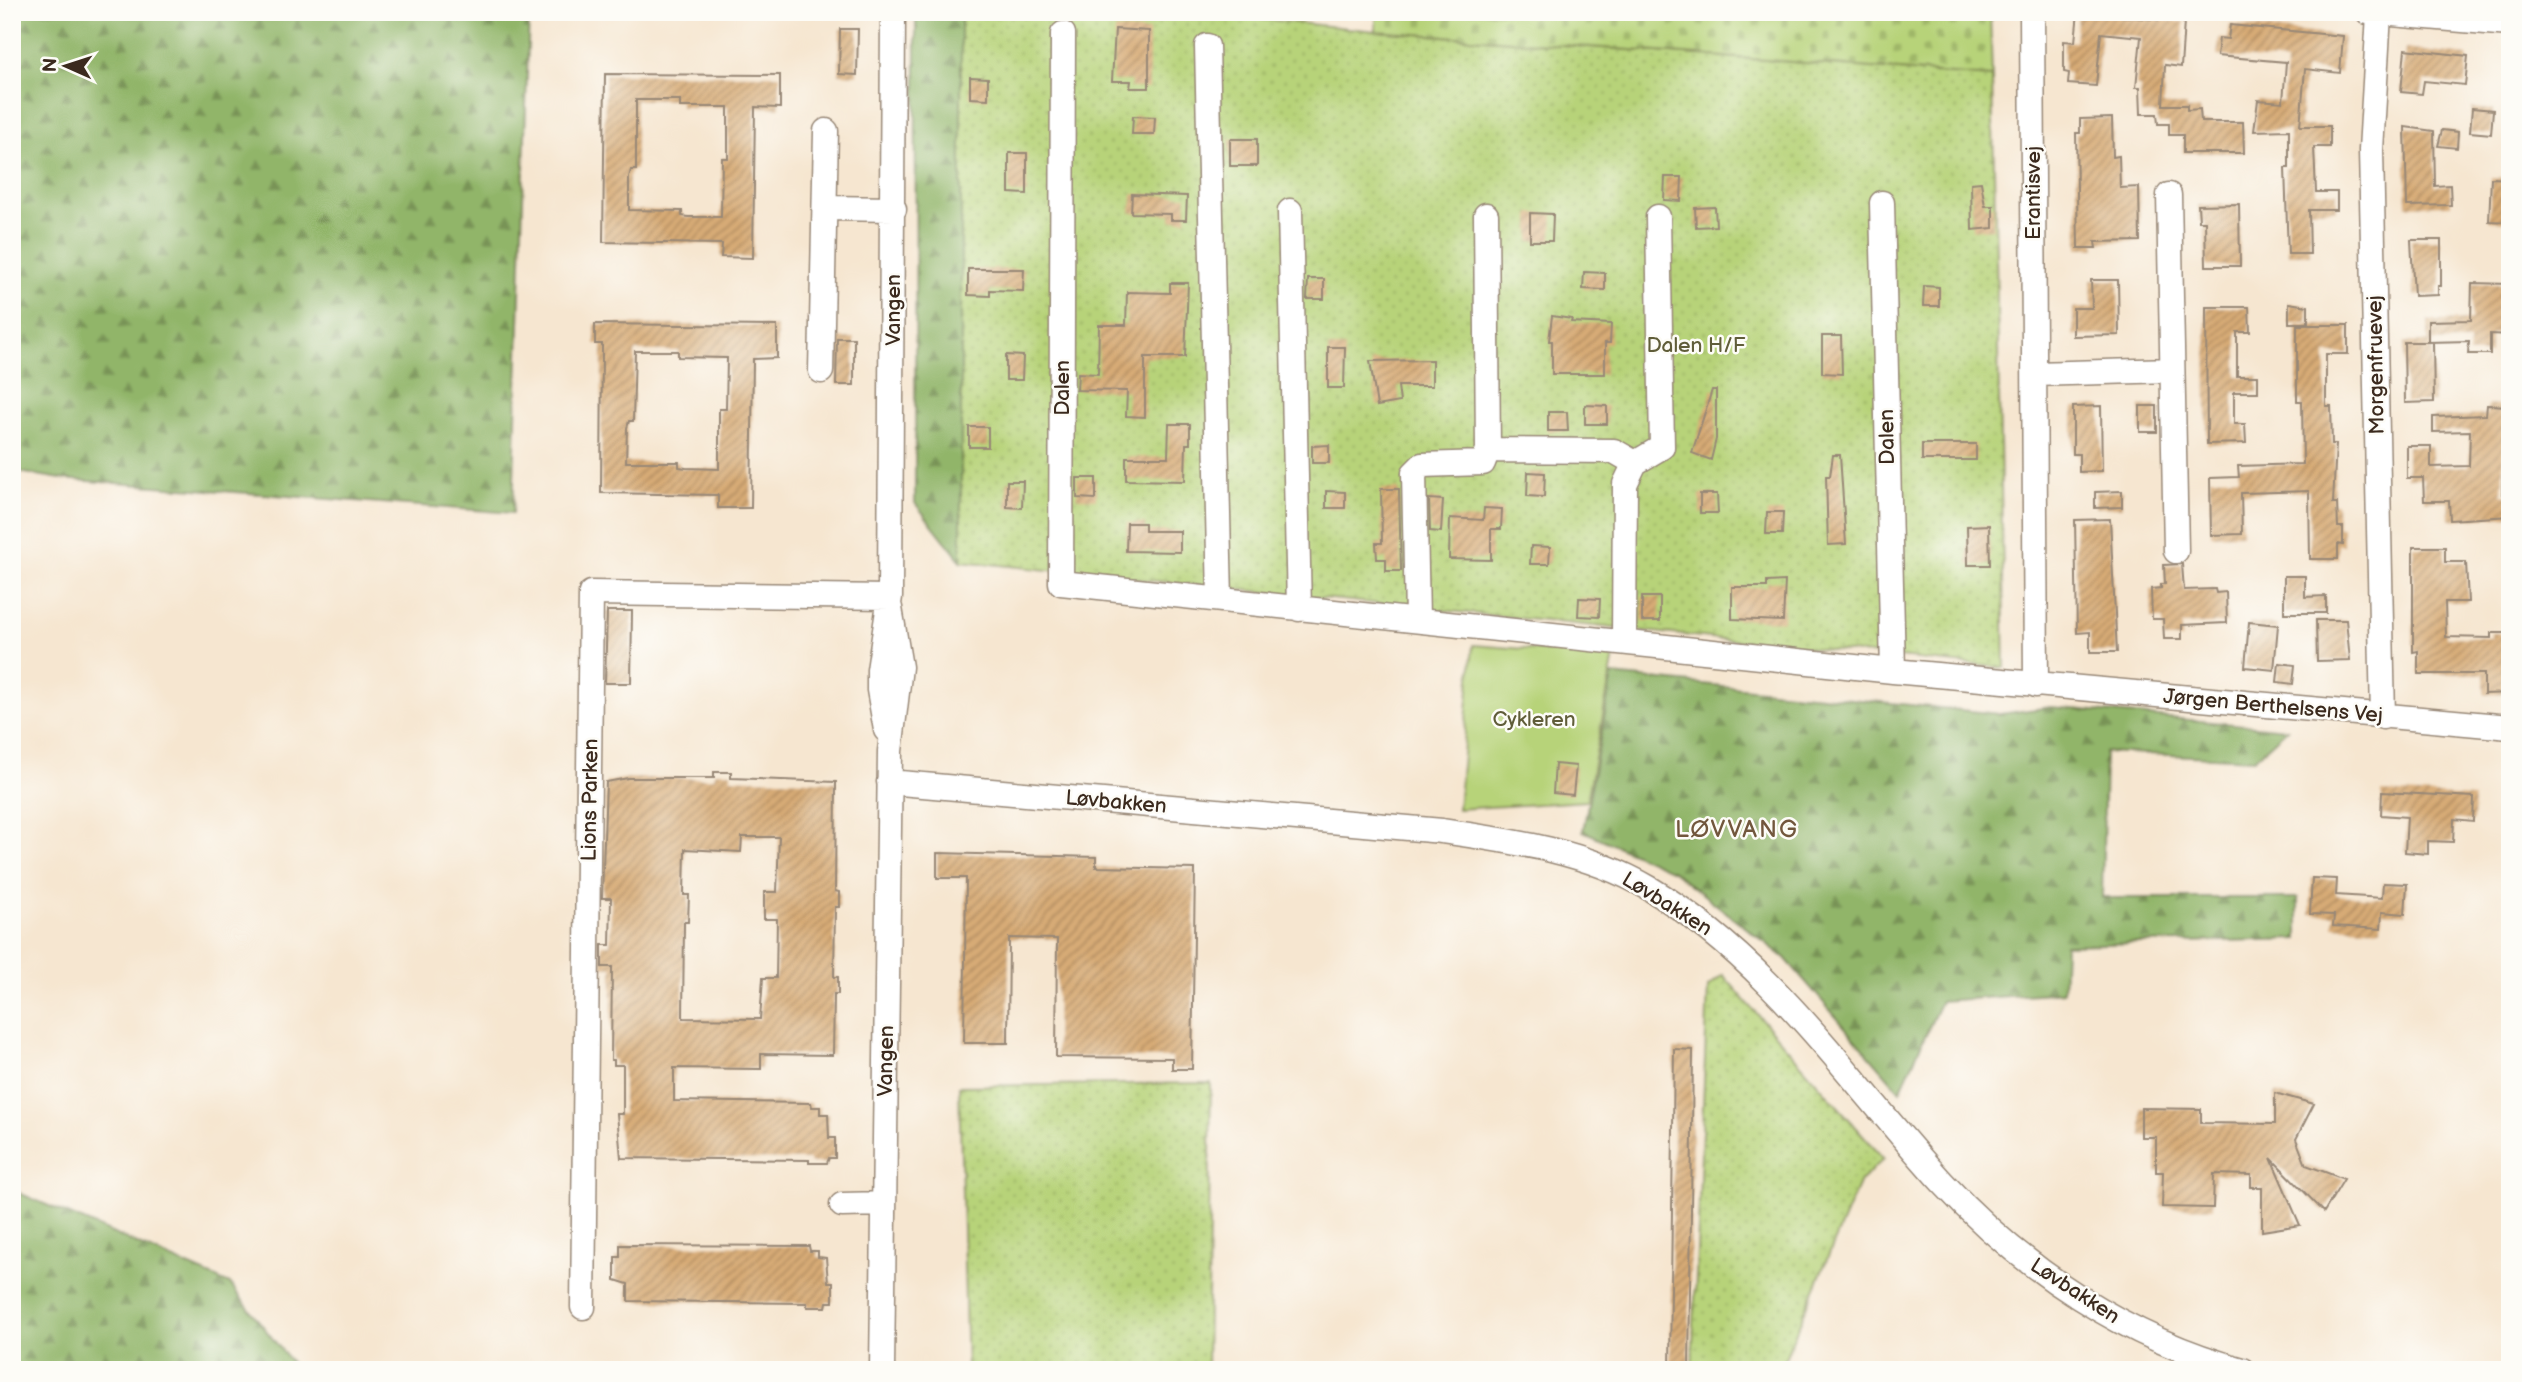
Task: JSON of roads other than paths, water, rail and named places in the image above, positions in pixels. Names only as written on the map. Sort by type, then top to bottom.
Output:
[{"type":"street","name":"Vangen","points":[[882,1370],[889,782],[900,667],[890,602],[893,12]]},
{"type":"street","name":"Erantisvej","points":[[2032,12],[2036,685]]},
{"type":"street","points":[[2373,13],[2510,24]]},
{"type":"street","name":"Morgenfruevej","points":[[2373,13],[2371,150],[2383,717]]},
{"type":"street","name":"Dalen","points":[[1063,34],[1061,583],[1299,609],[1417,618],[2036,685]]},
{"type":"street","points":[[1207,46],[1220,599]]},
{"type":"street","points":[[821,372],[826,131]]},
{"type":"street","points":[[2169,195],[2176,551]]},
{"type":"street","name":"Dalen","points":[[1882,203],[1893,671]]},
{"type":"street","points":[[826,208],[894,209]]},
{"type":"street","points":[[1290,211],[1299,609]]},
{"type":"street","points":[[1417,618],[1414,473],[1422,464],[1483,463],[1488,450],[1486,215]]},
{"type":"street","points":[[1624,641],[1625,484],[1635,463],[1662,447],[1657,218]]},
{"type":"street","points":[[2035,374],[2172,370]]},
{"type":"street","points":[[1488,450],[1614,451],[1635,463]]},
{"type":"street","name":"Lions Parken","points":[[583,1307],[591,593],[890,602]]},
{"type":"street","name":"Jørgen Berthelsens Vej","points":[[2036,685],[2510,727]]},
{"type":"street","name":"Løvbakken","points":[[889,782],[1442,831],[1524,842],[1592,862],[1648,887],[1706,926],[1759,971],[1944,1183],[2012,1251],[2084,1301],[2133,1327],[2194,1354],[2243,1370]]},
{"type":"street","points":[[842,1205],[884,1204]]},
{"type":"district","name":"LØVVANG","points":[[1737,829]]},
{"type":"park label","name":"Dalen H/F","points":[[1696,345]]},
{"type":"park label","name":"Cykleren","points":[[1534,719]]}]
